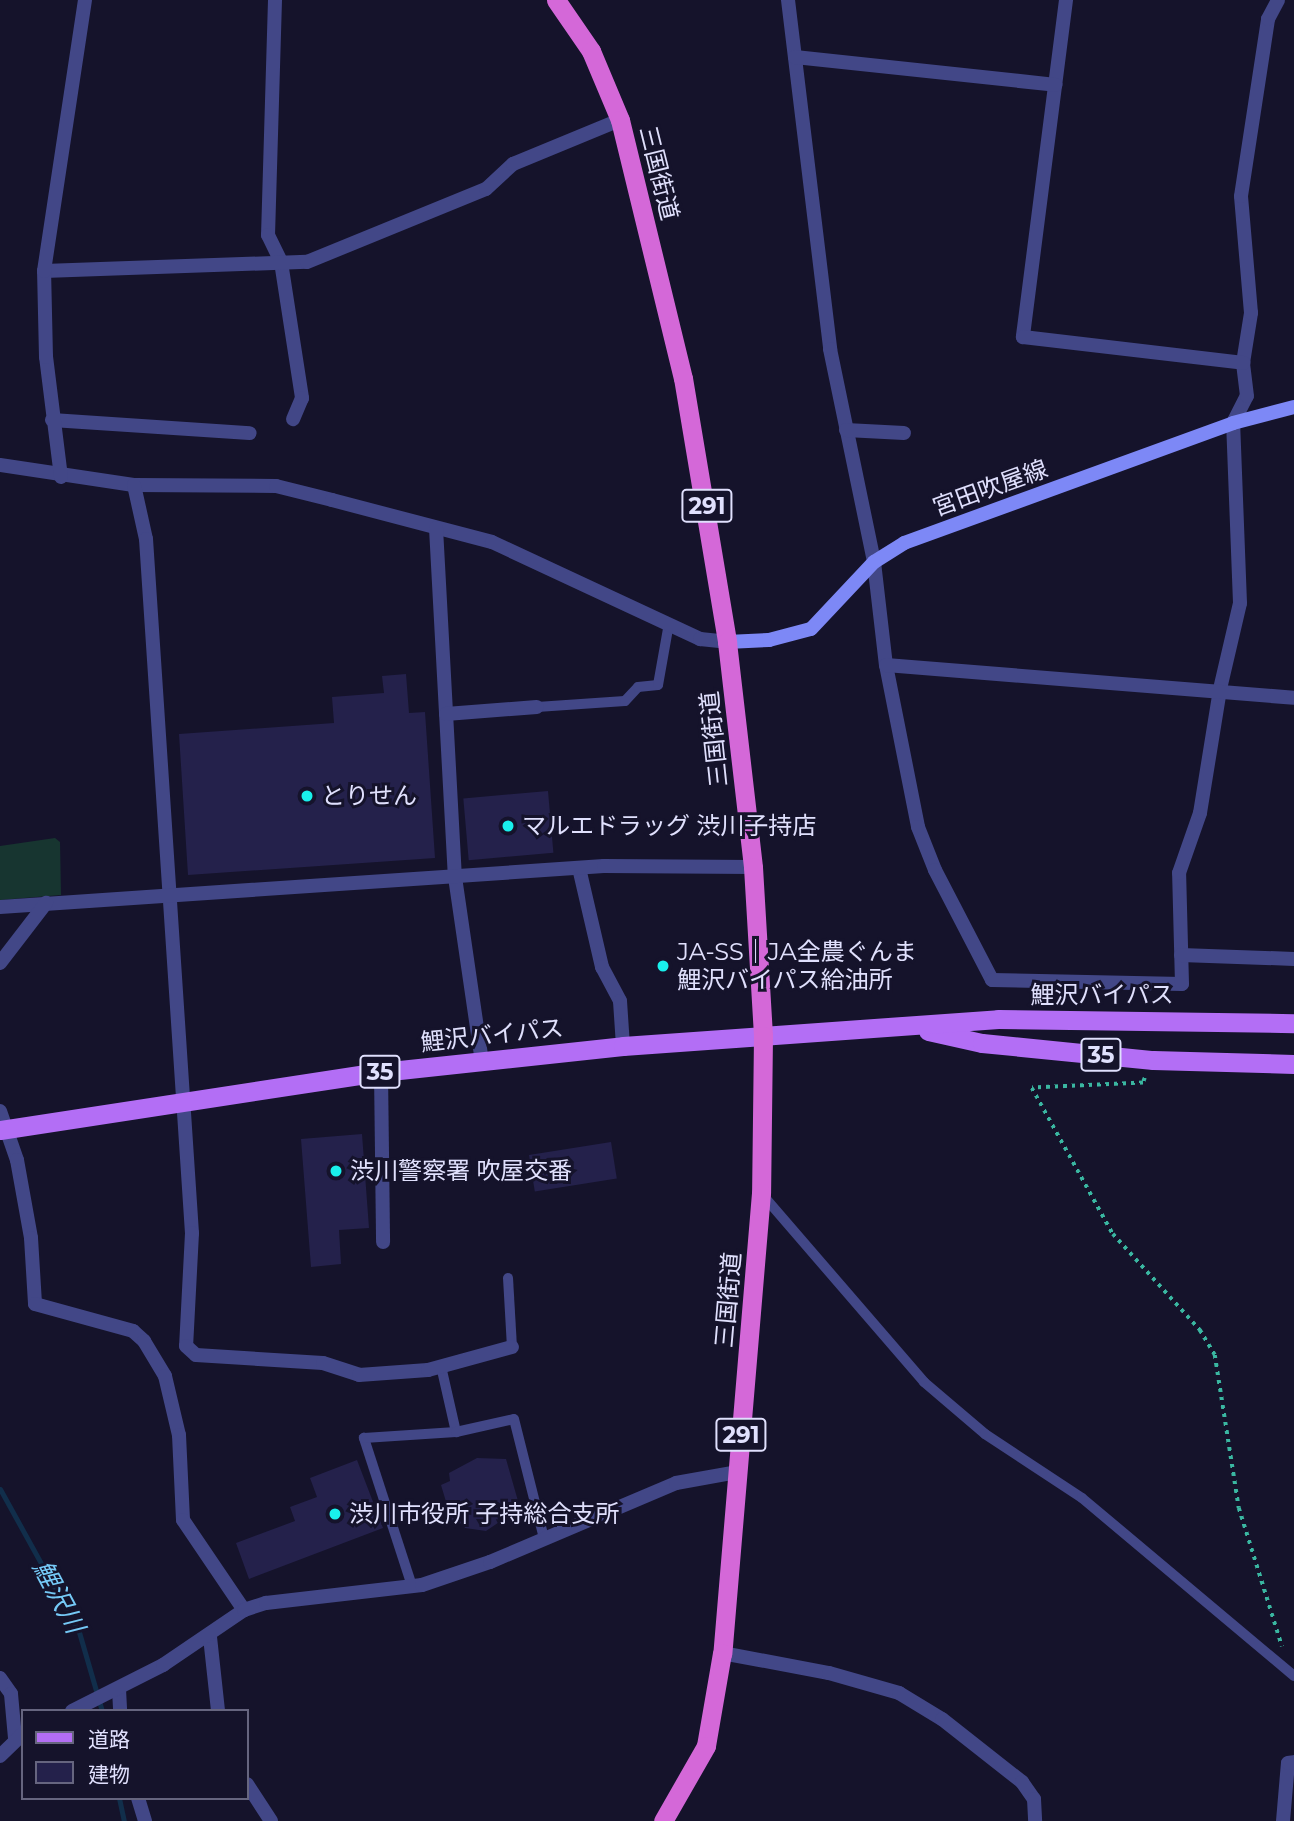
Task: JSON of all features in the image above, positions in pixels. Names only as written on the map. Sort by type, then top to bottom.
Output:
[{"type":"highway","name":"三国街道","points":[[556,0],[590,51],[620,120],[683,378],[727,642],[753,867],[763,1035],[761,1193],[722,1653],[706,1746],[663,1821]]},
{"type":"main road","name":"宮田吹屋線","points":[[727,642],[769,640],[811,629],[874,562],[904,543],[1233,423],[1294,407]]},
{"type":"main road","name":"鯉沢バイパス","points":[[2,1123],[381,1072],[623,1046],[763,1035],[998,1019],[1294,1023]]},
{"type":"main road","name":"鯉沢バイパス","points":[[909,1027],[982,1043],[1153,1060],[1294,1064]]},
{"type":"street","points":[[61,477],[52,420],[44,271],[85,0]]},
{"type":"street","points":[[275,0],[268,234],[281,262],[302,398],[293,419]]},
{"type":"street","points":[[788,0],[830,349],[874,562],[886,665],[918,827],[940,881],[992,980],[1182,984],[1179,873],[1200,813],[1220,689],[1240,603],[1233,423],[1247,396],[1243,363],[1251,313],[1241,196],[1268,19],[1278,0]]},
{"type":"street","points":[[1066,0],[1023,337],[1243,363]]},
{"type":"street","points":[[795,57],[1055,85]]},
{"type":"street","points":[[44,271],[307,262],[486,189],[513,163],[620,120]]},
{"type":"street","points":[[52,420],[250,433]]},
{"type":"street","points":[[846,430],[904,433]]},
{"type":"street","points":[[0,465],[61,477],[134,485],[276,486],[492,542],[700,639],[727,642]]},
{"type":"street","points":[[134,485],[146,539],[192,1233],[186,1346],[196,1355],[323,1363],[359,1375],[441,1366],[512,1347]]},
{"type":"street","points":[[436,528],[455,877],[482,1061]]},
{"type":"street","points":[[886,665],[1220,689],[1294,698]]},
{"type":"street","points":[[446,714],[537,707]]},
{"type":"street","points":[[0,907],[579,868],[753,867]]},
{"type":"street","points":[[579,868],[602,967],[620,1001],[623,1046]]},
{"type":"street","points":[[0,963],[46,903]]},
{"type":"street","points":[[1181,955],[1294,959]]},
{"type":"street","points":[[381,1072],[383,1242]]},
{"type":"street","points":[[2,1123],[31,1238],[35,1304],[133,1331],[144,1341],[165,1376],[179,1435],[183,1520],[243,1610]]},
{"type":"street","points":[[75,1709],[115,1691],[209,1637],[243,1610],[266,1603],[412,1586],[490,1562],[677,1483],[738,1472]]},
{"type":"street","points":[[209,1637],[218,1709]]},
{"type":"street","points":[[722,1653],[829,1673],[899,1693],[942,1719],[1022,1782],[1034,1798],[1035,1821]]},
{"type":"street","points":[[0,1678],[11,1694],[19,1736],[0,1756]]},
{"type":"street","points":[[115,1691],[120,1709]]},
{"type":"street","points":[[1283,1821],[1288,1763],[1294,1762]]},
{"type":"street","points":[[248,1786],[271,1821]]},
{"type":"street","points":[[139,1800],[145,1821]]},
{"type":"lane","points":[[537,707],[625,701],[638,687],[658,685],[669,623]]},
{"type":"lane","points":[[761,1193],[924,1382],[985,1434],[1082,1498],[1291,1672]]},
{"type":"lane","points":[[508,1278],[512,1347]]},
{"type":"lane","points":[[441,1366],[456,1432]]},
{"type":"lane","points":[[412,1586],[364,1438],[456,1432],[514,1419],[544,1538]]},
{"type":"path","points":[[1153,1060],[1143,1083],[1032,1088],[1113,1234],[1200,1330],[1215,1355],[1239,1508],[1291,1672]]},
{"type":"green space","points":[[55,838],[60,842],[61,895],[0,900],[0,846]]},
{"type":"building","name":"とりせん","points":[[406,674],[409,713],[425,712],[435,858],[188,875],[179,734],[334,723],[332,697],[384,693],[382,676]]},
{"type":"building","name":"マルエドラッグ 渋川子持店","points":[[548,791],[553,853],[469,860],[463,798]]},
{"type":"building","points":[[362,1134],[369,1228],[339,1230],[341,1264],[311,1267],[301,1139]]},
{"type":"building","points":[[611,1142],[617,1179],[535,1192],[529,1155]]},
{"type":"building","points":[[477,1458],[506,1459],[520,1508],[486,1531],[465,1528],[462,1523],[453,1525],[441,1485],[450,1481],[449,1473]]},
{"type":"building","name":"渋川市役所 子持総合支所","points":[[357,1460],[383,1528],[249,1579],[236,1543],[295,1521],[290,1507],[317,1497],[310,1478]]},
{"type":"waterway","name":"鯉沢川","points":[[0,1489],[79,1632],[101,1709]]},
{"type":"waterway","name":"鯉沢川","points":[[119,1800],[124,1821]]},
{"type":"place","name":"とりせん","points":[[307,796]]},
{"type":"place","name":"マルエドラッグ 渋川子持店","points":[[508,826]]},
{"type":"place","name":"JA-SS｜JA全農ぐんま 鯉沢バイパス給油所","points":[[663,966]]},
{"type":"place","name":"渋川警察署 吹屋交番","points":[[336,1171]]},
{"type":"place","name":"渋川市役所 子持総合支所","points":[[335,1514]]}]
